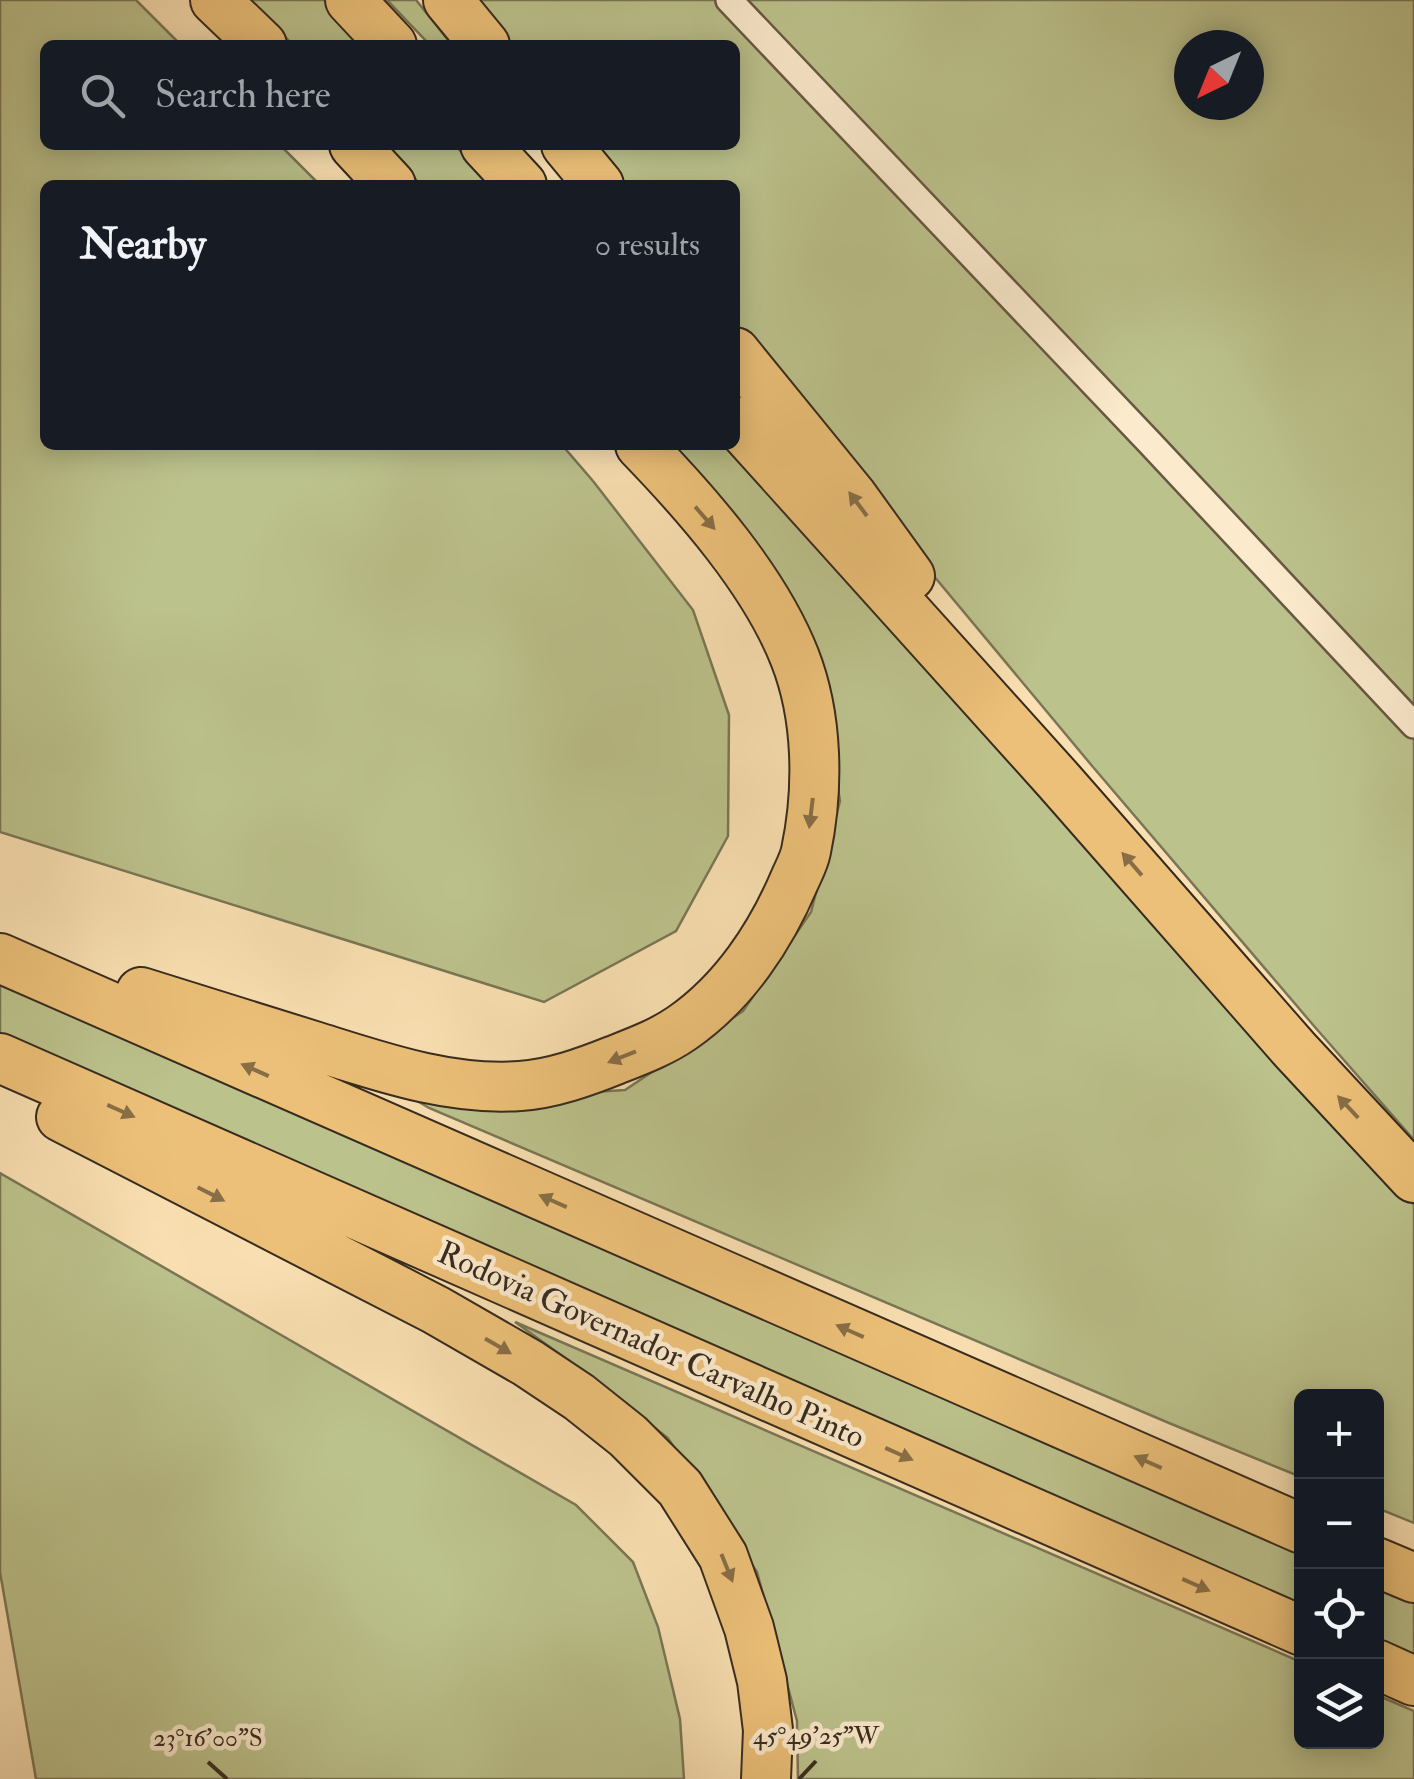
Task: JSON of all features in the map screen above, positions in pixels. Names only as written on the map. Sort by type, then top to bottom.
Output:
[{"type":"highway","points":[[215,0],[257,40]]},
{"type":"highway","points":[[350,0],[387,40]]},
{"type":"highway","points":[[448,0],[480,40]]},
{"type":"highway","points":[[359,150],[386,180]]},
{"type":"highway","points":[[490,150],[517,180]]},
{"type":"highway","points":[[570,150],[595,180]]},
{"type":"highway","points":[[740,358],[853,497],[1059,781]]},
{"type":"highway","points":[[740,427],[1295,1050],[1414,1178]]},
{"type":"highway","points":[[0,948],[449,1084],[522,1086],[584,1073],[651,1046],[683,1027],[748,964],[779,917],[806,854],[814,787],[813,726],[796,658],[766,599],[725,541],[644,450]]},
{"type":"highway","points":[[0,958],[1294,1525]]},
{"type":"highway","name":"Rodovia Governador Carvalho Pinto","points":[[0,1058],[1294,1628]]},
{"type":"highway","points":[[0,1085],[436,1310],[528,1363],[628,1436],[680,1488],[723,1556],[749,1628],[762,1680],[768,1730],[766,1779]]},
{"type":"highway","points":[[1384,1565],[1414,1578]]},
{"type":"highway","points":[[1384,1668],[1414,1681]]},
{"type":"street","points":[[729,0],[1414,725]]},
{"type":"green space","points":[[0,0],[136,0],[176,40],[40,40],[40,150],[285,150],[315,180],[40,180],[40,450],[566,450],[693,610],[729,715],[728,836],[676,931],[544,1002],[0,832]]},
{"type":"green space","points":[[250,0],[324,0],[360,40],[288,40]]},
{"type":"green space","points":[[387,0],[416,0],[448,40],[425,40]]},
{"type":"green space","points":[[471,0],[1414,0],[1414,1140],[1093,767],[903,539],[740,334],[740,180],[617,180],[592,150],[740,150],[740,40],[503,40]]},
{"type":"green space","points":[[389,150],[460,150],[486,180],[416,180]]},
{"type":"green space","points":[[662,450],[731,450],[1414,1205],[1414,1523],[1384,1511],[1384,1389],[1294,1389],[1294,1474],[429,1108],[387,1083],[468,1100],[625,1090],[743,1011],[811,912],[840,801],[816,658]]},
{"type":"green space","points":[[0,978],[1294,1549],[1294,1607],[0,1038]]},
{"type":"green space","points":[[0,1173],[576,1505],[633,1562],[658,1627],[680,1719],[684,1779],[36,1779],[0,1572]]},
{"type":"green space","points":[[515,1322],[1294,1659],[1294,1749],[1384,1749],[1384,1698],[1414,1711],[1414,1779],[798,1779],[797,1721],[757,1572],[668,1438]]},
{"type":"green space","points":[[1384,1588],[1414,1602],[1414,1661],[1384,1647]]}]
